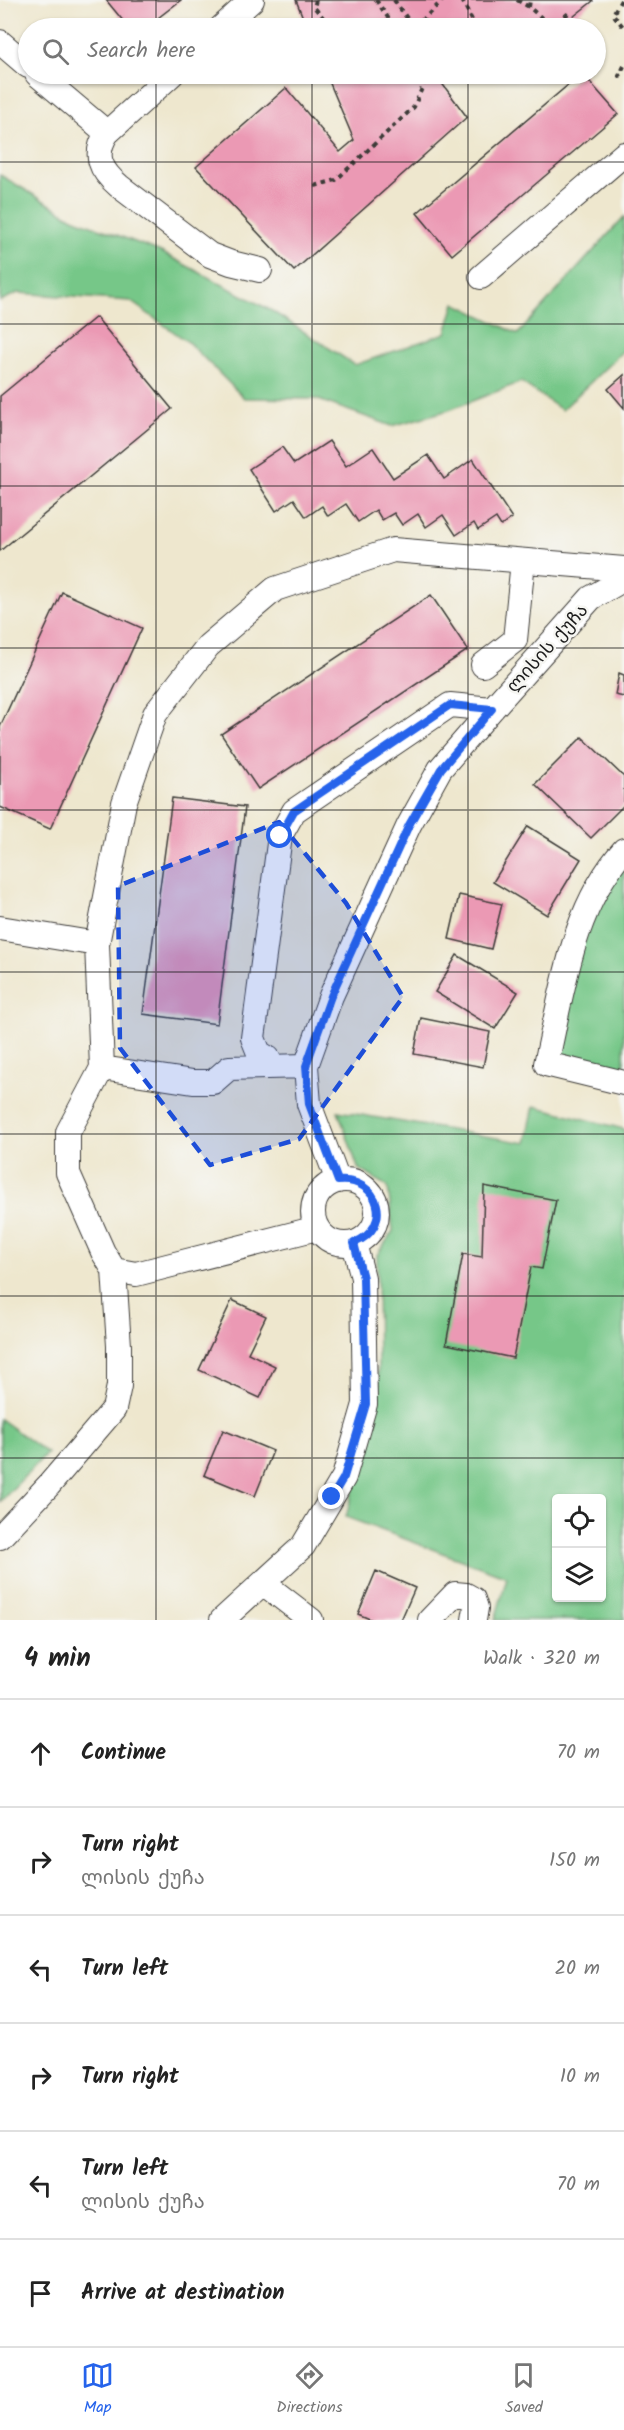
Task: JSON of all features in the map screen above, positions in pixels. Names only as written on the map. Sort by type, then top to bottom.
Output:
[{"type":"street","points":[[232,18],[252,0]]},
{"type":"street","points":[[0,42],[18,57]]},
{"type":"street","points":[[49,84],[107,133]]},
{"type":"street","points":[[161,84],[107,133],[102,141],[100,165],[106,175],[210,255],[260,270]]},
{"type":"street","points":[[481,277],[624,154]]},
{"type":"street","points":[[0,1537],[49,1485],[114,1409],[119,1386],[114,1270],[103,1252],[68,1173],[68,1132],[102,1068],[97,944],[124,803],[155,714],[208,646],[275,589],[393,550],[624,569]]},
{"type":"street","points":[[483,665],[515,640],[523,561]]},
{"type":"street","name":"ლისის ქუჩა","points":[[338,1181],[309,1104],[306,1066],[331,996],[409,825],[441,769],[492,709],[591,598],[624,579]]},
{"type":"street","points":[[268,1058],[259,1053],[253,1038],[280,836],[294,811],[450,705],[492,709]]},
{"type":"street","points":[[624,850],[611,865],[576,931],[546,1064],[624,1083]]},
{"type":"street","points":[[0,928],[97,944]]},
{"type":"street","points":[[102,1068],[193,1082],[213,1082],[229,1068],[306,1066]]},
{"type":"street","points":[[338,1181],[356,1182],[364,1186],[370,1192],[378,1208],[377,1218],[370,1234],[354,1243],[333,1242],[327,1239],[317,1228],[313,1217],[318,1194],[327,1186],[338,1181]]},
{"type":"street","points":[[114,1270],[136,1274],[317,1228]]},
{"type":"street","points":[[222,1620],[303,1546],[344,1477],[366,1404],[363,1278],[354,1243]]},
{"type":"street","points":[[263,1583],[311,1620]]},
{"type":"street","points":[[430,1620],[455,1594],[460,1594],[473,1599],[476,1608],[474,1620]]},
{"type":"path","points":[[316,0],[314,7],[323,18]]},
{"type":"path","points":[[376,0],[388,18]]},
{"type":"path","points":[[394,0],[407,18]]},
{"type":"path","points":[[424,18],[443,0]]},
{"type":"path","points":[[462,0],[471,18]]},
{"type":"path","points":[[517,0],[541,18]]},
{"type":"path","points":[[529,7],[530,0]]},
{"type":"path","points":[[621,0],[613,14],[624,28]]},
{"type":"path","points":[[563,18],[571,11]]},
{"type":"path","points":[[624,66],[619,76],[624,75]]},
{"type":"path","points":[[315,186],[336,180],[414,107],[424,84]]},
{"type":"highlighted area","points":[[279,822],[346,903],[403,997],[299,1139],[210,1165],[120,1048],[118,886]]},
{"type":"green space","points":[[0,175],[73,218],[161,252],[272,311],[355,365],[446,333],[455,303],[518,334],[624,217],[624,350],[562,410],[521,382],[449,410],[392,426],[316,399],[244,398],[188,342],[130,301],[18,293],[0,301]]},
{"type":"green space","points":[[624,850],[624,1083],[546,1064],[576,931]]},
{"type":"green space","points":[[534,1106],[624,1129],[624,1620],[495,1620],[507,1577],[346,1517],[378,1391],[377,1255],[393,1231],[388,1187],[358,1168],[338,1111],[526,1143]]},
{"type":"green space","points":[[0,1419],[47,1453],[0,1502]]},
{"type":"building","points":[[106,0],[181,0],[158,18],[121,18]]},
{"type":"building","points":[[296,0],[593,1],[572,18],[303,18]]},
{"type":"building","points":[[330,84],[442,84],[467,117],[294,271],[196,167],[286,88],[340,152],[354,140]]},
{"type":"building","points":[[569,84],[592,84],[618,114],[452,255],[417,213]]},
{"type":"building","points":[[96,317],[172,409],[0,551],[0,396]]},
{"type":"building","points":[[624,375],[624,408],[608,389]]},
{"type":"building","points":[[329,441],[346,466],[373,448],[393,478],[428,455],[444,479],[473,459],[512,518],[501,526],[496,518],[478,530],[474,523],[456,535],[443,515],[426,527],[418,514],[402,525],[394,513],[382,520],[376,510],[358,522],[346,504],[328,516],[322,506],[306,517],[294,499],[276,511],[249,469],[282,447],[294,464]]},
{"type":"building","points":[[62,592],[142,628],[50,829],[0,807],[0,727]]},
{"type":"building","points":[[431,595],[468,650],[258,789],[221,734]]},
{"type":"building","points":[[619,673],[624,675],[624,697],[615,695]]},
{"type":"building","points":[[582,737],[624,777],[624,805],[591,838],[535,784]]},
{"type":"building","points":[[172,798],[245,807],[217,1024],[143,1014]]},
{"type":"building","points":[[528,826],[581,859],[547,915],[493,882]]},
{"type":"building","points":[[459,895],[502,904],[491,949],[449,939]]},
{"type":"building","points":[[457,955],[518,992],[495,1029],[435,992]]},
{"type":"building","points":[[421,1018],[490,1032],[483,1067],[414,1054]]},
{"type":"building","points":[[484,1186],[556,1200],[542,1269],[531,1267],[513,1358],[446,1344],[463,1254],[482,1257]]},
{"type":"building","points":[[232,1300],[266,1316],[248,1353],[275,1366],[260,1398],[199,1370]]},
{"type":"building","points":[[223,1430],[273,1451],[255,1496],[204,1475]]},
{"type":"building","points":[[376,1571],[415,1588],[401,1620],[372,1620],[358,1614]]},
{"type":"route","points":[[280,836],[294,811],[450,705],[492,709],[441,769],[409,825],[331,996],[306,1066],[309,1104],[338,1181],[347,1180],[364,1186],[370,1192],[378,1208],[375,1226],[370,1234],[354,1243],[363,1278],[366,1404],[344,1477],[332,1497]]}]
